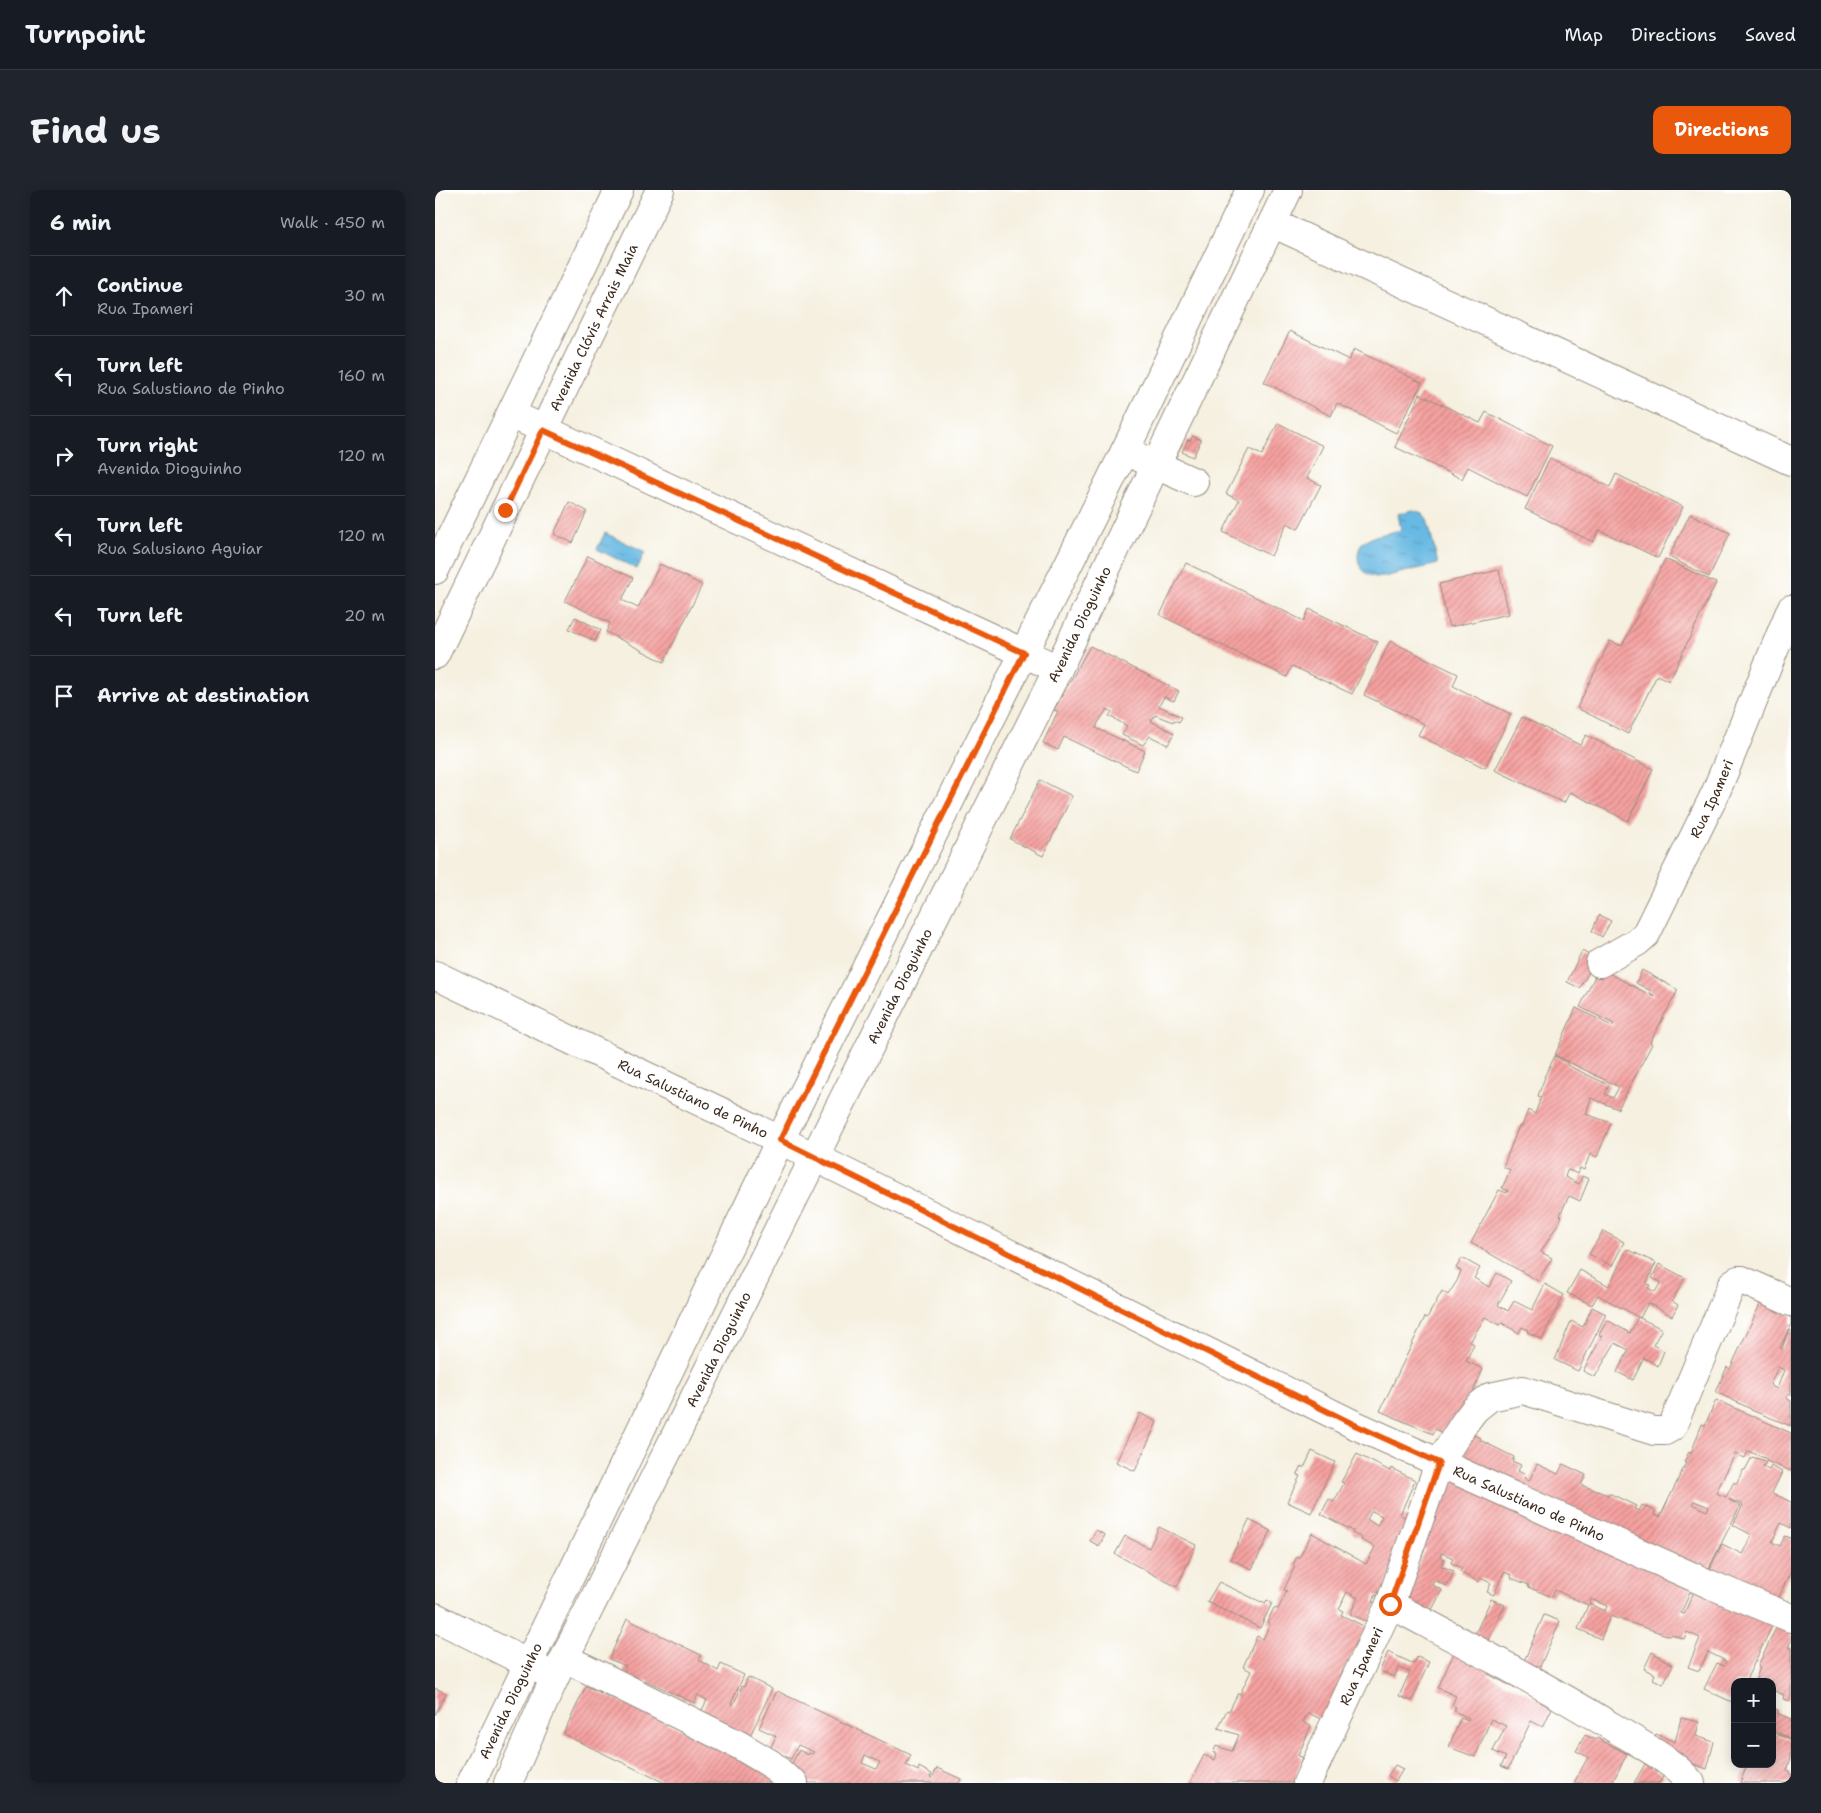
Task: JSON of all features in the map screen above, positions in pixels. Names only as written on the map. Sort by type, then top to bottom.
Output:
[{"type":"main road","points":[[435,570],[619,190]]},
{"type":"main road","name":"Avenida Clóvis Arrais Maia","points":[[435,655],[660,190]]},
{"type":"main road","name":"Avenida Dioguinho","points":[[471,1783],[780,1140],[1125,450],[1251,190]]},
{"type":"main road","name":"Avenida Dioguinho","points":[[508,1783],[560,1668],[1058,669],[1272,223],[1284,191]]},
{"type":"main road","points":[[1272,223],[1791,461]]},
{"type":"main road","points":[[511,414],[1058,669]]},
{"type":"main road","points":[[1125,450],[1194,482]]},
{"type":"main road","name":"Rua Ipameri","points":[[1600,963],[1637,942],[1646,934],[1715,794],[1791,609]]},
{"type":"main road","name":"Rua Salustiano de Pinho","points":[[435,976],[814,1156],[1355,1425],[1709,1584],[1791,1618]]},
{"type":"main road","name":"Rua Ipameri","points":[[1307,1783],[1390,1604],[1439,1463],[1475,1409],[1490,1397],[1523,1390],[1653,1431],[1665,1431],[1672,1427],[1732,1284],[1742,1280],[1791,1302]]},
{"type":"main road","points":[[1390,1604],[1560,1695],[1648,1748],[1686,1776],[1691,1783]]},
{"type":"main road","points":[[435,1617],[528,1664],[560,1668],[585,1668],[739,1745],[771,1764],[794,1783]]},
{"type":"water","points":[[1413,510],[1422,513],[1427,519],[1438,564],[1383,577],[1376,577],[1364,572],[1358,556],[1362,543],[1375,536],[1401,530],[1398,514]]},
{"type":"water","points":[[605,533],[645,552],[637,569],[597,549]]},
{"type":"building","points":[[1290,331],[1349,360],[1354,349],[1422,383],[1396,433],[1337,403],[1331,416],[1264,382]]},
{"type":"building","points":[[1420,394],[1480,423],[1486,412],[1552,446],[1527,497],[1468,467],[1462,479],[1395,447]]},
{"type":"building","points":[[1278,423],[1323,446],[1307,478],[1321,485],[1298,529],[1287,523],[1271,556],[1223,532],[1239,500],[1226,494],[1249,449],[1262,455]]},
{"type":"building","points":[[1193,436],[1201,440],[1193,457],[1182,452],[1188,440],[1190,441]]},
{"type":"building","points":[[1550,458],[1610,487],[1616,474],[1683,507],[1658,558],[1599,530],[1593,542],[1525,509]]},
{"type":"building","points":[[569,502],[587,511],[573,543],[554,534]]},
{"type":"building","points":[[1690,514],[1730,533],[1709,577],[1669,557]]},
{"type":"building","points":[[588,556],[633,578],[622,600],[638,608],[660,564],[702,585],[664,662],[606,632],[610,623],[565,601]]},
{"type":"building","points":[[1665,559],[1716,583],[1669,681],[1657,675],[1628,734],[1577,708],[1610,641],[1622,646]]},
{"type":"building","points":[[1186,563],[1304,621],[1309,609],[1378,642],[1352,694],[1292,666],[1287,677],[1160,615]]},
{"type":"building","points":[[1499,570],[1509,614],[1449,627],[1439,584]]},
{"type":"building","points":[[575,617],[601,630],[595,641],[569,629]]},
{"type":"building","points":[[1390,641],[1458,674],[1453,686],[1511,714],[1485,768],[1418,735],[1424,724],[1364,695]]},
{"type":"building","points":[[1090,646],[1179,691],[1174,701],[1164,697],[1159,706],[1182,717],[1179,722],[1174,720],[1173,722],[1155,715],[1151,721],[1174,733],[1168,745],[1150,736],[1143,745],[1122,735],[1127,726],[1109,716],[1112,712],[1107,709],[1098,723],[1096,728],[1145,751],[1136,771],[1064,737],[1058,750],[1043,743],[1058,711],[1054,710]]},
{"type":"building","points":[[1522,717],[1580,745],[1586,735],[1653,769],[1628,821],[1570,792],[1564,803],[1495,770]]},
{"type":"building","points":[[1040,780],[1072,796],[1043,856],[1010,839]]},
{"type":"building","points":[[1599,915],[1611,921],[1602,937],[1592,931]]},
{"type":"building","points":[[1582,951],[1596,959],[1580,988],[1567,982]]},
{"type":"building","points":[[1599,968],[1654,997],[1650,993],[1651,991],[1636,983],[1642,970],[1678,990],[1650,1042],[1652,1044],[1618,1109],[1591,1098],[1586,1114],[1611,1123],[1597,1157],[1590,1154],[1584,1170],[1580,1168],[1578,1174],[1567,1171],[1565,1177],[1579,1184],[1582,1176],[1589,1179],[1580,1201],[1569,1196],[1560,1215],[1562,1217],[1541,1252],[1552,1258],[1538,1281],[1471,1243],[1499,1190],[1507,1193],[1508,1191],[1502,1188],[1510,1170],[1503,1167],[1519,1126],[1522,1126],[1528,1110],[1535,1114],[1541,1097],[1538,1096],[1544,1077],[1555,1056],[1568,1063],[1567,1065],[1609,1085],[1605,1094],[1613,1098],[1619,1087],[1555,1055],[1576,1008],[1612,1026],[1614,1024],[1580,1007]]},
{"type":"building","points":[[1603,1231],[1624,1242],[1612,1266],[1589,1254]]},
{"type":"building","points":[[1627,1249],[1656,1263],[1646,1284],[1650,1285],[1648,1288],[1655,1292],[1661,1282],[1652,1278],[1659,1264],[1685,1278],[1672,1301],[1678,1305],[1672,1316],[1648,1303],[1640,1318],[1598,1295],[1592,1305],[1567,1293],[1580,1270],[1609,1286]]},
{"type":"building","points":[[1462,1258],[1480,1268],[1474,1278],[1489,1287],[1497,1273],[1511,1281],[1498,1305],[1508,1311],[1514,1301],[1532,1310],[1545,1284],[1564,1295],[1542,1339],[1527,1332],[1528,1330],[1522,1327],[1519,1333],[1502,1323],[1500,1325],[1485,1317],[1470,1342],[1474,1344],[1466,1361],[1483,1369],[1453,1437],[1435,1429],[1433,1434],[1380,1411],[1425,1317],[1427,1318],[1442,1291],[1448,1295],[1457,1281],[1461,1271],[1456,1268]]},
{"type":"building","points":[[1761,1302],[1791,1315],[1791,1324],[1788,1330],[1791,1330],[1791,1396],[1788,1394],[1786,1398],[1791,1401],[1791,1426],[1751,1410],[1716,1392],[1727,1367],[1730,1369]],"holes":[[[1787,1332],[1782,1349],[1780,1348]],[[1778,1367],[1784,1370],[1777,1389],[1770,1385]]]},
{"type":"building","points":[[1592,1307],[1606,1314],[1578,1371],[1555,1360],[1571,1321],[1583,1327]]},
{"type":"building","points":[[1638,1317],[1662,1329],[1653,1345],[1664,1351],[1658,1366],[1644,1358],[1633,1380],[1617,1372],[1629,1350],[1615,1343],[1595,1377],[1583,1371],[1602,1336],[1599,1335],[1607,1320],[1630,1333]]},
{"type":"building","points":[[1716,1400],[1791,1433],[1791,1471],[1766,1461],[1763,1467],[1769,1470],[1771,1466],[1782,1472],[1772,1493],[1791,1502],[1791,1528],[1781,1523],[1772,1542],[1780,1546],[1785,1536],[1791,1538],[1791,1571],[1774,1607],[1706,1577],[1722,1544],[1742,1554],[1752,1535],[1733,1525],[1743,1505],[1729,1499],[1740,1506],[1704,1578],[1450,1459],[1465,1431],[1514,1457],[1512,1461],[1521,1465],[1518,1471],[1526,1475],[1524,1478],[1529,1481],[1537,1464],[1558,1474],[1563,1464],[1586,1475],[1581,1485],[1608,1495],[1609,1493],[1636,1506],[1634,1509],[1639,1511],[1642,1505],[1655,1511],[1654,1515],[1660,1517],[1686,1463],[1684,1462],[1689,1452],[1691,1453],[1702,1424],[1705,1425]],"holes":[[[1748,1451],[1767,1459],[1766,1461],[1752,1457],[1726,1497],[1716,1493],[1735,1454],[1745,1458]],[[1694,1501],[1709,1507],[1707,1511],[1693,1504]]]},
{"type":"building","points":[[1140,1413],[1157,1422],[1135,1471],[1116,1462]]},
{"type":"building","points":[[1312,1451],[1335,1462],[1311,1513],[1287,1502],[1300,1476],[1297,1475],[1302,1466],[1304,1468]]},
{"type":"building","points":[[1357,1454],[1390,1471],[1391,1468],[1415,1480],[1400,1515],[1412,1520],[1381,1598],[1375,1595],[1373,1602],[1377,1604],[1368,1622],[1350,1614],[1358,1598],[1347,1592],[1339,1609],[1343,1611],[1341,1615],[1368,1628],[1340,1676],[1345,1678],[1321,1719],[1308,1713],[1303,1722],[1311,1726],[1298,1756],[1302,1757],[1296,1775],[1299,1783],[1190,1783],[1204,1755],[1215,1760],[1217,1753],[1213,1753],[1216,1746],[1232,1751],[1239,1735],[1218,1728],[1238,1693],[1240,1694],[1251,1671],[1243,1667],[1257,1636],[1263,1639],[1270,1624],[1267,1622],[1274,1608],[1278,1609],[1287,1591],[1284,1590],[1295,1566],[1293,1565],[1297,1557],[1299,1558],[1312,1533],[1366,1564],[1375,1547],[1361,1540],[1362,1538],[1352,1533],[1353,1531],[1321,1514],[1329,1499],[1334,1502],[1344,1483],[1341,1482]],"holes":[[[1372,1511],[1382,1516],[1377,1526],[1367,1519]]]},
{"type":"building","points":[[1442,1471],[1693,1586],[1681,1613],[1684,1614],[1695,1589],[1773,1624],[1747,1678],[1731,1678],[1731,1702],[1704,1689],[1717,1663],[1724,1666],[1726,1661],[1708,1652],[1699,1671],[1688,1667],[1700,1638],[1687,1632],[1684,1639],[1671,1634],[1670,1636],[1610,1616],[1601,1639],[1578,1629],[1588,1605],[1555,1590],[1552,1597],[1528,1587],[1529,1585],[1511,1578],[1512,1575],[1504,1572],[1494,1595],[1487,1592],[1491,1583],[1480,1578],[1478,1582],[1460,1572],[1462,1568],[1451,1563],[1453,1558],[1442,1553],[1440,1557],[1445,1559],[1441,1566],[1454,1571],[1447,1586],[1434,1580],[1432,1585],[1442,1590],[1430,1614],[1407,1603],[1413,1576],[1425,1549],[1419,1545],[1437,1517],[1427,1512]],"holes":[[[1591,1599],[1607,1606],[1605,1611],[1589,1604]]]},
{"type":"building","points":[[1249,1520],[1271,1531],[1252,1569],[1230,1559]]},
{"type":"building","points":[[1159,1527],[1196,1545],[1177,1587],[1115,1554],[1125,1536],[1149,1548]]},
{"type":"building","points":[[1096,1530],[1105,1535],[1099,1546],[1090,1541]]},
{"type":"building","points":[[1219,1582],[1261,1602],[1265,1603],[1267,1600],[1272,1603],[1260,1628],[1207,1602]]},
{"type":"building","points":[[1491,1599],[1505,1605],[1487,1644],[1473,1639]]},
{"type":"building","points":[[1544,1615],[1560,1621],[1538,1671],[1521,1668]]},
{"type":"building","points":[[627,1619],[701,1655],[699,1660],[718,1671],[721,1664],[744,1675],[731,1704],[733,1705],[748,1677],[772,1689],[749,1738],[700,1714],[707,1700],[698,1695],[694,1703],[645,1680],[643,1683],[623,1673],[626,1666],[609,1659]]},
{"type":"building","points":[[1777,1626],[1791,1631],[1791,1642],[1788,1647],[1791,1648],[1791,1697],[1789,1701],[1783,1699],[1784,1695],[1776,1692],[1776,1678],[1756,1678],[1760,1667],[1758,1666]]},
{"type":"building","points":[[1388,1652],[1414,1664],[1417,1657],[1429,1662],[1412,1701],[1399,1696],[1410,1672],[1399,1668],[1394,1677],[1380,1671]]},
{"type":"building","points":[[1652,1652],[1673,1665],[1663,1684],[1653,1679],[1655,1674],[1644,1669]]},
{"type":"building","points":[[1454,1653],[1490,1671],[1488,1674],[1542,1700],[1540,1702],[1552,1708],[1543,1727],[1531,1721],[1508,1769],[1501,1766],[1506,1757],[1493,1751],[1506,1726],[1491,1719],[1475,1757],[1449,1747],[1461,1717],[1468,1720],[1469,1718],[1454,1711],[1456,1707],[1452,1705],[1456,1696],[1438,1688]]},
{"type":"building","points":[[586,1686],[706,1741],[786,1783],[665,1783],[563,1734]]},
{"type":"building","points":[[435,1688],[446,1693],[435,1715]]},
{"type":"building","points":[[777,1691],[911,1755],[906,1765],[918,1771],[919,1767],[932,1774],[930,1777],[932,1778],[937,1768],[961,1779],[959,1783],[806,1783],[787,1773],[799,1750],[808,1755],[814,1752],[798,1745],[791,1759],[770,1749],[776,1736],[759,1728]],"holes":[[[865,1755],[880,1762],[876,1769],[862,1763]]]},
{"type":"building","points":[[1776,1709],[1778,1710],[1777,1713],[1791,1719],[1791,1738],[1776,1732]]},
{"type":"building","points":[[1681,1718],[1699,1722],[1696,1736],[1714,1742],[1707,1769],[1651,1748],[1656,1734],[1675,1742]]},
{"type":"building","points":[[1776,1734],[1791,1739],[1791,1758],[1787,1771],[1791,1773],[1791,1783],[1740,1783],[1746,1768],[1776,1768]]},
{"type":"building","points":[[1585,1735],[1596,1740],[1597,1738],[1627,1754],[1612,1783],[1574,1783],[1588,1757],[1576,1751]]},
{"type":"building","points":[[1645,1764],[1664,1775],[1659,1783],[1634,1783]]},
{"type":"building","points":[[1395,1765],[1403,1769],[1396,1781],[1388,1776]]},
{"type":"route","points":[[505,510],[543,430],[1024,653],[780,1140],[1355,1425],[1439,1463],[1390,1604]]}]
